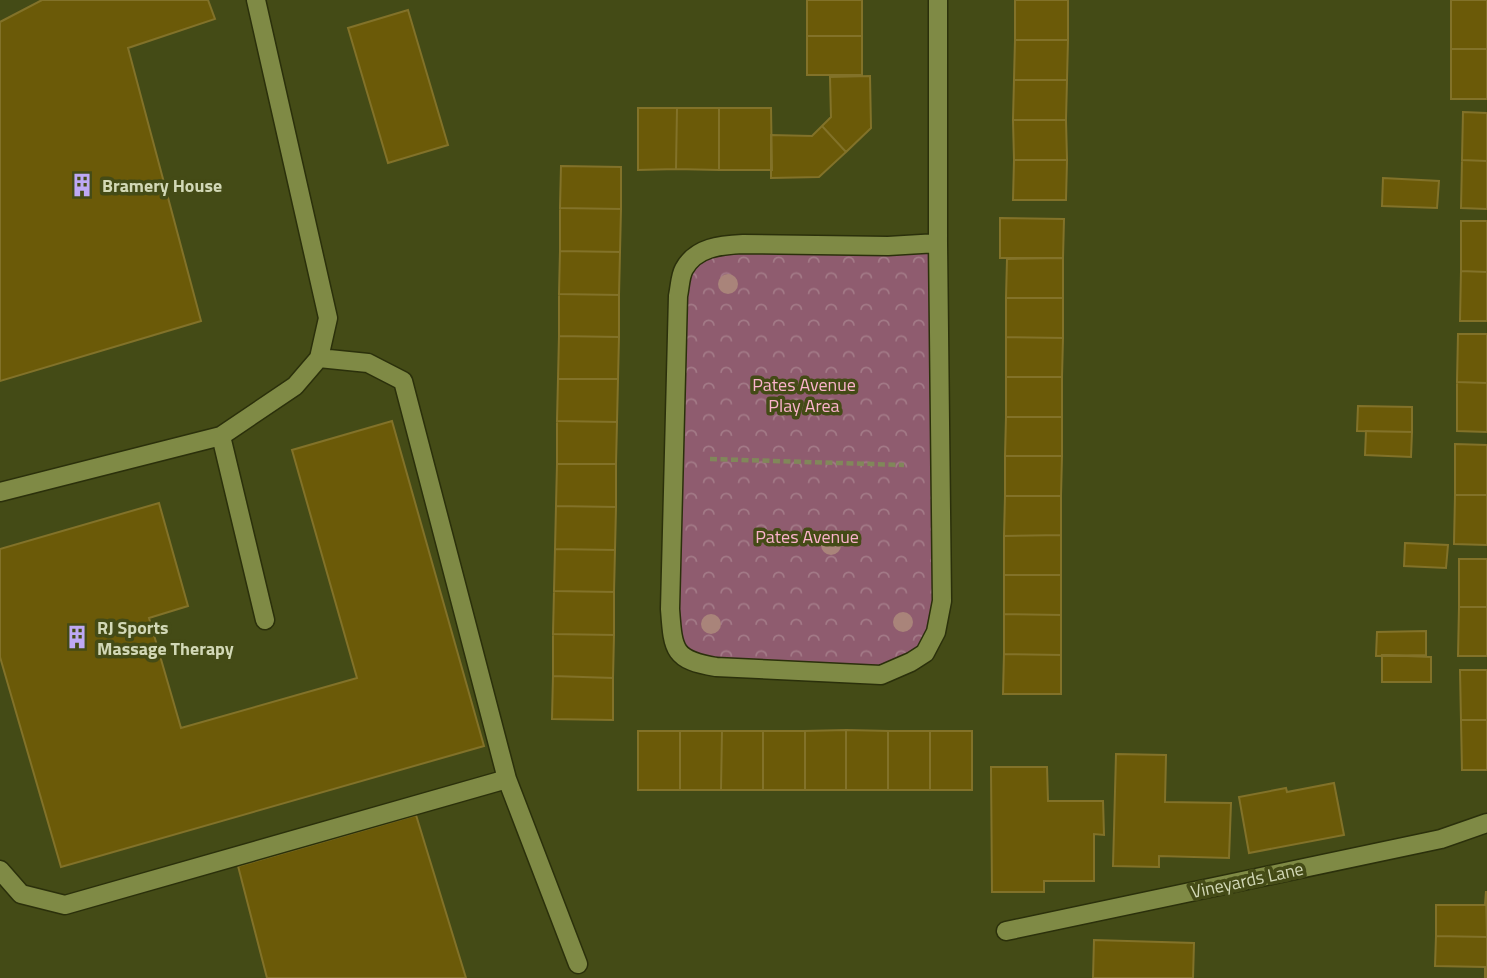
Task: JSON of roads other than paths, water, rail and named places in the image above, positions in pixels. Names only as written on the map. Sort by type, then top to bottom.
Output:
[{"type":"street","points":[[0,492],[221,436],[295,386],[320,358],[328,318],[256,0]]},
{"type":"street","points":[[938,0],[942,601],[936,632],[925,653],[881,675],[716,667],[694,663],[679,654],[672,636],[670,609],[678,296],[684,269],[697,253],[720,246],[888,246],[938,243]]},
{"type":"street","points":[[320,358],[368,363],[403,381],[507,779],[578,964]]},
{"type":"street","points":[[221,436],[265,620]]},
{"type":"street","points":[[0,870],[21,894],[65,905],[507,779]]},
{"type":"street","name":"Vineyards Lane","points":[[1006,931],[1441,839],[1487,823]]},
{"type":"place","name":"Bramery House","points":[[82,185]]},
{"type":"place","name":"RJ Sports Massage Therapy","points":[[77,637]]},
{"type":"park label","name":"Pates Avenue Play Area","points":[[804,394]]},
{"type":"park label","name":"Pates Avenue","points":[[807,536]]}]
